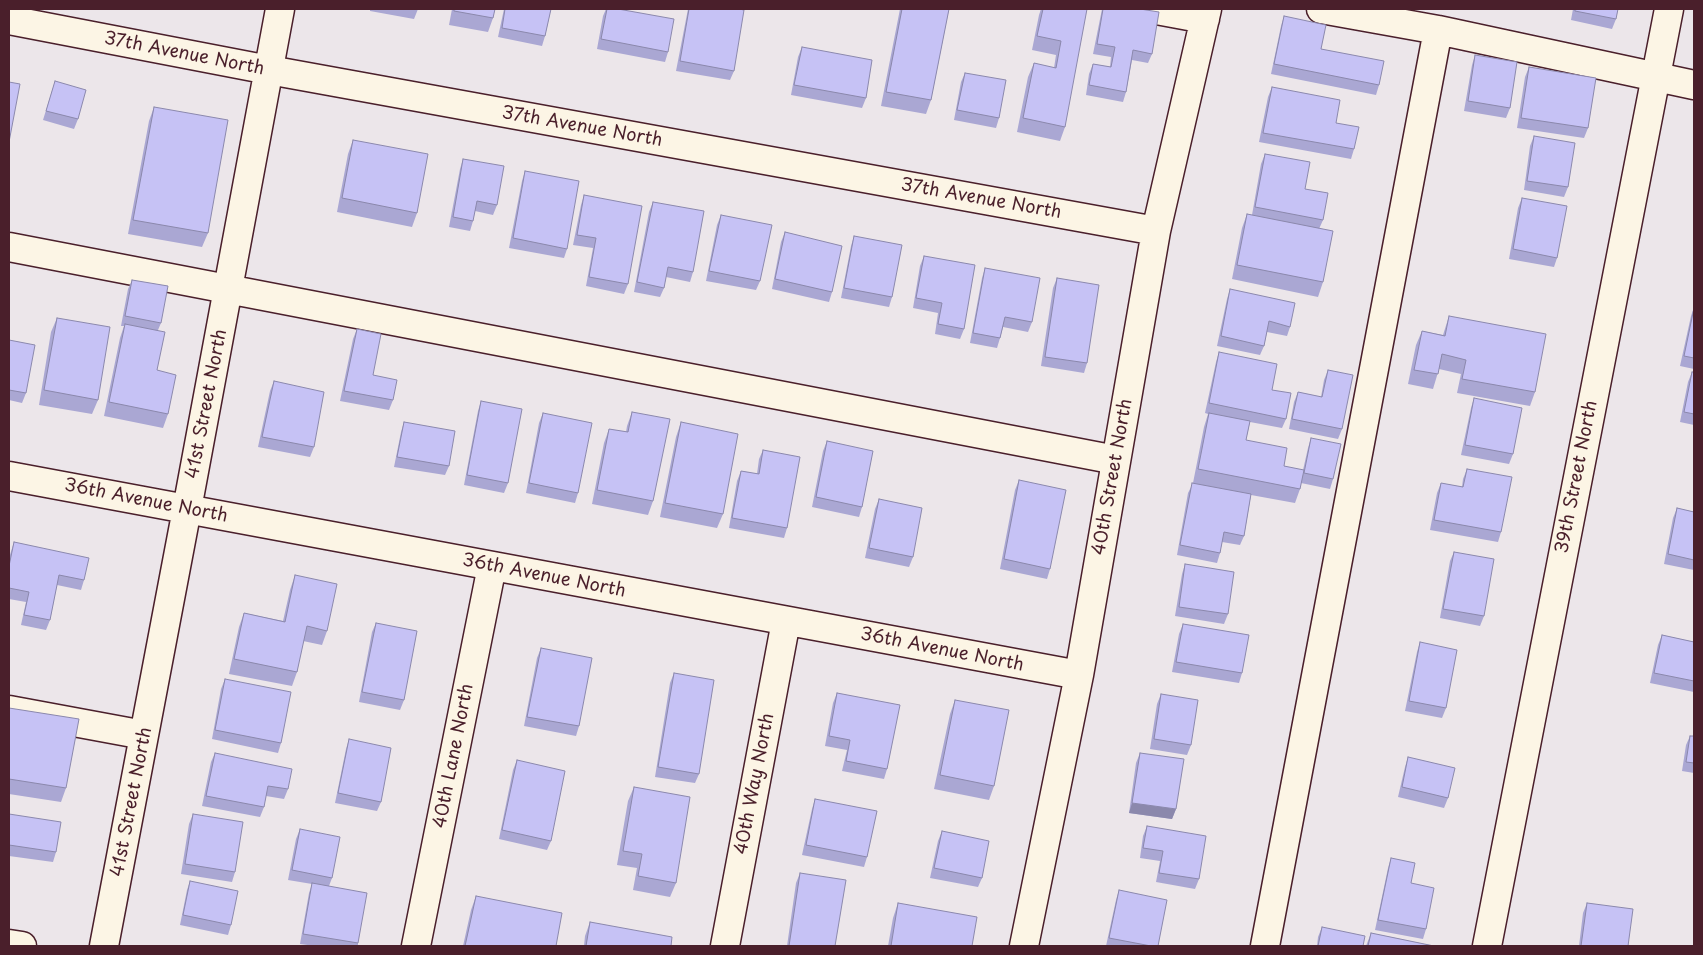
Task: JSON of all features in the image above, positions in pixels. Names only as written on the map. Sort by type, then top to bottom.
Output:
[{"type":"street","name":"41st Street North","points":[[104,946],[280,9]]},
{"type":"street","points":[[1151,9],[1206,14]]},
{"type":"street","points":[[1321,9],[1438,30],[1694,85]]},
{"type":"street","name":"39th Street North","points":[[1487,946],[1669,9]]},
{"type":"street","name":"40th Street North","points":[[1024,946],[1079,675],[1156,231],[1206,14]]},
{"type":"street","name":"37th Avenue North","points":[[9,20],[269,70],[1156,231]]},
{"type":"street","points":[[1265,946],[1438,30]]},
{"type":"street","points":[[9,247],[1116,460]]},
{"type":"street","name":"36th Avenue North","points":[[9,476],[1079,675]]},
{"type":"street","name":"40th Lane North","points":[[416,946],[492,566]]},
{"type":"street","name":"40th Way North","points":[[725,946],[786,621]]},
{"type":"street","points":[[9,710],[144,735]]},
{"type":"street","points":[[9,944],[22,946]]},
{"type":"building","points":[[454,9],[495,9],[493,18],[454,11]]},
{"type":"building","points":[[505,9],[551,9],[545,36],[502,28]]},
{"type":"building","points":[[607,9],[618,9],[674,19],[668,52],[601,39]]},
{"type":"building","points":[[689,9],[744,10],[734,71],[680,61]]},
{"type":"building","points":[[902,9],[949,9],[931,100],[886,92]]},
{"type":"building","points":[[1043,9],[1087,9],[1065,127],[1023,118],[1034,63],[1056,68],[1061,41],[1037,36]]},
{"type":"building","points":[[1103,9],[1140,9],[1159,12],[1152,54],[1133,50],[1126,92],[1089,85],[1093,64],[1111,67],[1115,47],[1097,44]]},
{"type":"building","points":[[1575,9],[1618,9],[1616,19],[1575,11]]},
{"type":"building","points":[[1284,16],[1326,25],[1321,49],[1384,61],[1379,85],[1274,64]]},
{"type":"building","points":[[802,47],[872,60],[866,98],[794,85]]},
{"type":"building","points":[[1475,55],[1517,62],[1510,108],[1468,101]]},
{"type":"building","points":[[1529,67],[1596,78],[1588,128],[1521,118]]},
{"type":"building","points":[[965,73],[1006,80],[999,118],[957,110]]},
{"type":"building","points":[[55,81],[86,90],[78,119],[46,111]]},
{"type":"building","points":[[9,82],[20,84],[9,142]]},
{"type":"building","points":[[1272,87],[1340,100],[1336,123],[1359,127],[1354,149],[1263,133]]},
{"type":"building","points":[[154,107],[228,120],[208,233],[133,220]]},
{"type":"building","points":[[1534,136],[1575,143],[1568,187],[1527,181]]},
{"type":"building","points":[[353,140],[428,154],[417,213],[342,198]]},
{"type":"building","points":[[1265,154],[1310,162],[1305,189],[1328,193],[1323,220],[1255,207]]},
{"type":"building","points":[[463,159],[504,166],[497,205],[477,201],[473,221],[453,217]]},
{"type":"building","points":[[525,171],[579,181],[567,249],[513,238]]},
{"type":"building","points":[[584,195],[642,206],[628,284],[589,277],[596,238],[577,235]]},
{"type":"building","points":[[1522,198],[1567,206],[1557,258],[1513,249]]},
{"type":"building","points":[[653,202],[704,211],[693,272],[668,267],[664,288],[637,282]]},
{"type":"building","points":[[1247,214],[1333,231],[1323,282],[1237,265]]},
{"type":"building","points":[[721,215],[772,225],[760,281],[709,271]]},
{"type":"building","points":[[785,232],[842,246],[832,292],[775,279]]},
{"type":"building","points":[[854,236],[902,245],[892,297],[844,288]]},
{"type":"building","points":[[924,256],[975,265],[964,329],[938,324],[942,303],[916,298]]},
{"type":"building","points":[[985,268],[1040,278],[1032,322],[1005,317],[1000,338],[973,333]]},
{"type":"building","points":[[1057,278],[1099,285],[1087,363],[1045,357]]},
{"type":"building","points":[[132,280],[168,286],[161,323],[125,316]]},
{"type":"building","points":[[1230,289],[1295,303],[1290,327],[1269,321],[1264,346],[1221,336]]},
{"type":"building","points":[[1694,308],[1694,358],[1684,356]]},
{"type":"building","points":[[1449,316],[1546,334],[1535,392],[1462,379],[1466,360],[1442,354],[1438,374],[1414,370],[1422,331],[1445,336]]},
{"type":"building","points":[[57,318],[110,327],[98,400],[44,390]]},
{"type":"building","points":[[125,324],[165,332],[157,370],[176,375],[168,414],[109,402]]},
{"type":"building","points":[[357,329],[381,334],[373,375],[397,380],[393,400],[344,391]]},
{"type":"building","points":[[9,340],[35,345],[26,393],[9,390]]},
{"type":"building","points":[[1219,352],[1277,364],[1272,390],[1291,393],[1286,419],[1209,403]]},
{"type":"building","points":[[1328,370],[1353,375],[1342,429],[1292,419],[1298,392],[1322,397]]},
{"type":"building","points":[[1692,372],[1694,372],[1694,414],[1684,412]]},
{"type":"building","points":[[274,381],[324,392],[314,447],[262,437]]},
{"type":"building","points":[[1474,398],[1522,408],[1513,454],[1465,445]]},
{"type":"building","points":[[481,401],[522,409],[508,483],[467,475]]},
{"type":"building","points":[[632,412],[670,419],[653,501],[597,490],[609,429],[628,432]]},
{"type":"building","points":[[543,413],[592,423],[578,493],[529,483]]},
{"type":"building","points":[[1209,413],[1250,421],[1246,440],[1287,448],[1284,466],[1304,470],[1300,489],[1198,469]]},
{"type":"building","points":[[404,422],[455,431],[449,466],[397,457]]},
{"type":"building","points":[[681,422],[738,434],[723,514],[665,503]]},
{"type":"building","points":[[1311,438],[1341,444],[1333,479],[1304,473]]},
{"type":"building","points":[[827,441],[873,451],[862,507],[816,497]]},
{"type":"building","points":[[763,450],[800,457],[787,528],[732,518],[741,471],[759,474]]},
{"type":"building","points":[[1467,469],[1512,477],[1501,532],[1434,520],[1441,483],[1463,487]]},
{"type":"building","points":[[1019,480],[1066,490],[1050,569],[1004,559]]},
{"type":"building","points":[[1192,483],[1251,494],[1244,536],[1224,532],[1220,553],[1180,545]]},
{"type":"building","points":[[879,499],[922,508],[913,557],[869,548]]},
{"type":"building","points":[[1677,508],[1694,512],[1694,560],[1668,554]]},
{"type":"building","points":[[14,542],[89,558],[84,580],[59,575],[50,620],[24,615],[29,592],[9,588],[9,566]]},
{"type":"building","points":[[1454,552],[1494,559],[1484,616],[1443,609]]},
{"type":"building","points":[[1185,564],[1234,572],[1228,614],[1179,607]]},
{"type":"building","points":[[295,575],[337,584],[327,631],[307,626],[297,672],[234,659],[244,613],[285,622]]},
{"type":"building","points":[[376,623],[417,631],[404,700],[362,692]]},
{"type":"building","points":[[1183,624],[1249,635],[1242,673],[1176,662]]},
{"type":"building","points":[[1662,635],[1694,642],[1694,681],[1654,673]]},
{"type":"building","points":[[1420,642],[1457,650],[1446,708],[1409,701]]},
{"type":"building","points":[[541,648],[592,658],[579,726],[527,717]]},
{"type":"building","points":[[674,673],[714,680],[699,774],[658,767]]},
{"type":"building","points":[[225,679],[291,692],[281,743],[215,730]]},
{"type":"building","points":[[837,693],[900,705],[887,769],[846,761],[850,740],[829,736]]},
{"type":"building","points":[[1161,694],[1198,700],[1191,745],[1154,739]]},
{"type":"building","points":[[955,700],[1009,710],[994,786],[940,775]]},
{"type":"building","points":[[9,708],[79,719],[66,788],[9,779]]},
{"type":"building","points":[[1690,736],[1694,736],[1694,763],[1686,762]]},
{"type":"building","points":[[349,739],[391,748],[381,802],[338,793]]},
{"type":"building","points":[[215,753],[292,769],[288,789],[268,786],[264,807],[206,796]]},
{"type":"building","points":[[1140,753],[1184,759],[1176,809],[1132,803]]},
{"type":"building","points":[[1408,757],[1455,768],[1448,798],[1402,787]]},
{"type":"building","points":[[517,760],[565,771],[551,841],[502,830]]},
{"type":"building","points":[[634,787],[690,797],[676,883],[638,876],[642,854],[623,851]]},
{"type":"building","points":[[815,799],[877,811],[867,857],[806,845]]},
{"type":"building","points":[[9,814],[61,822],[56,852],[9,845]]},
{"type":"building","points":[[193,814],[243,822],[235,872],[185,864]]},
{"type":"building","points":[[1147,826],[1206,836],[1199,879],[1159,873],[1163,851],[1143,848]]},
{"type":"building","points":[[300,829],[340,837],[332,878],[292,870]]},
{"type":"building","points":[[942,831],[989,841],[982,878],[934,868]]},
{"type":"building","points":[[1391,858],[1415,863],[1411,883],[1434,888],[1426,929],[1378,920]]},
{"type":"building","points":[[800,873],[846,880],[835,946],[789,946]]},
{"type":"building","points":[[190,881],[238,891],[231,925],[183,915]]},
{"type":"building","points":[[312,883],[367,893],[358,943],[303,934]]},
{"type":"building","points":[[1119,890],[1167,900],[1158,946],[1109,938]]},
{"type":"building","points":[[476,896],[562,913],[556,946],[465,946]]},
{"type":"building","points":[[898,903],[977,917],[972,946],[891,946]]},
{"type":"building","points":[[1587,903],[1633,909],[1628,946],[1581,946]]},
{"type":"building","points":[[590,922],[672,937],[671,946],[586,946]]},
{"type":"building","points":[[1322,927],[1365,936],[1363,946],[1318,946]]},
{"type":"building","points":[[1371,933],[1434,946],[1368,946]]}]
